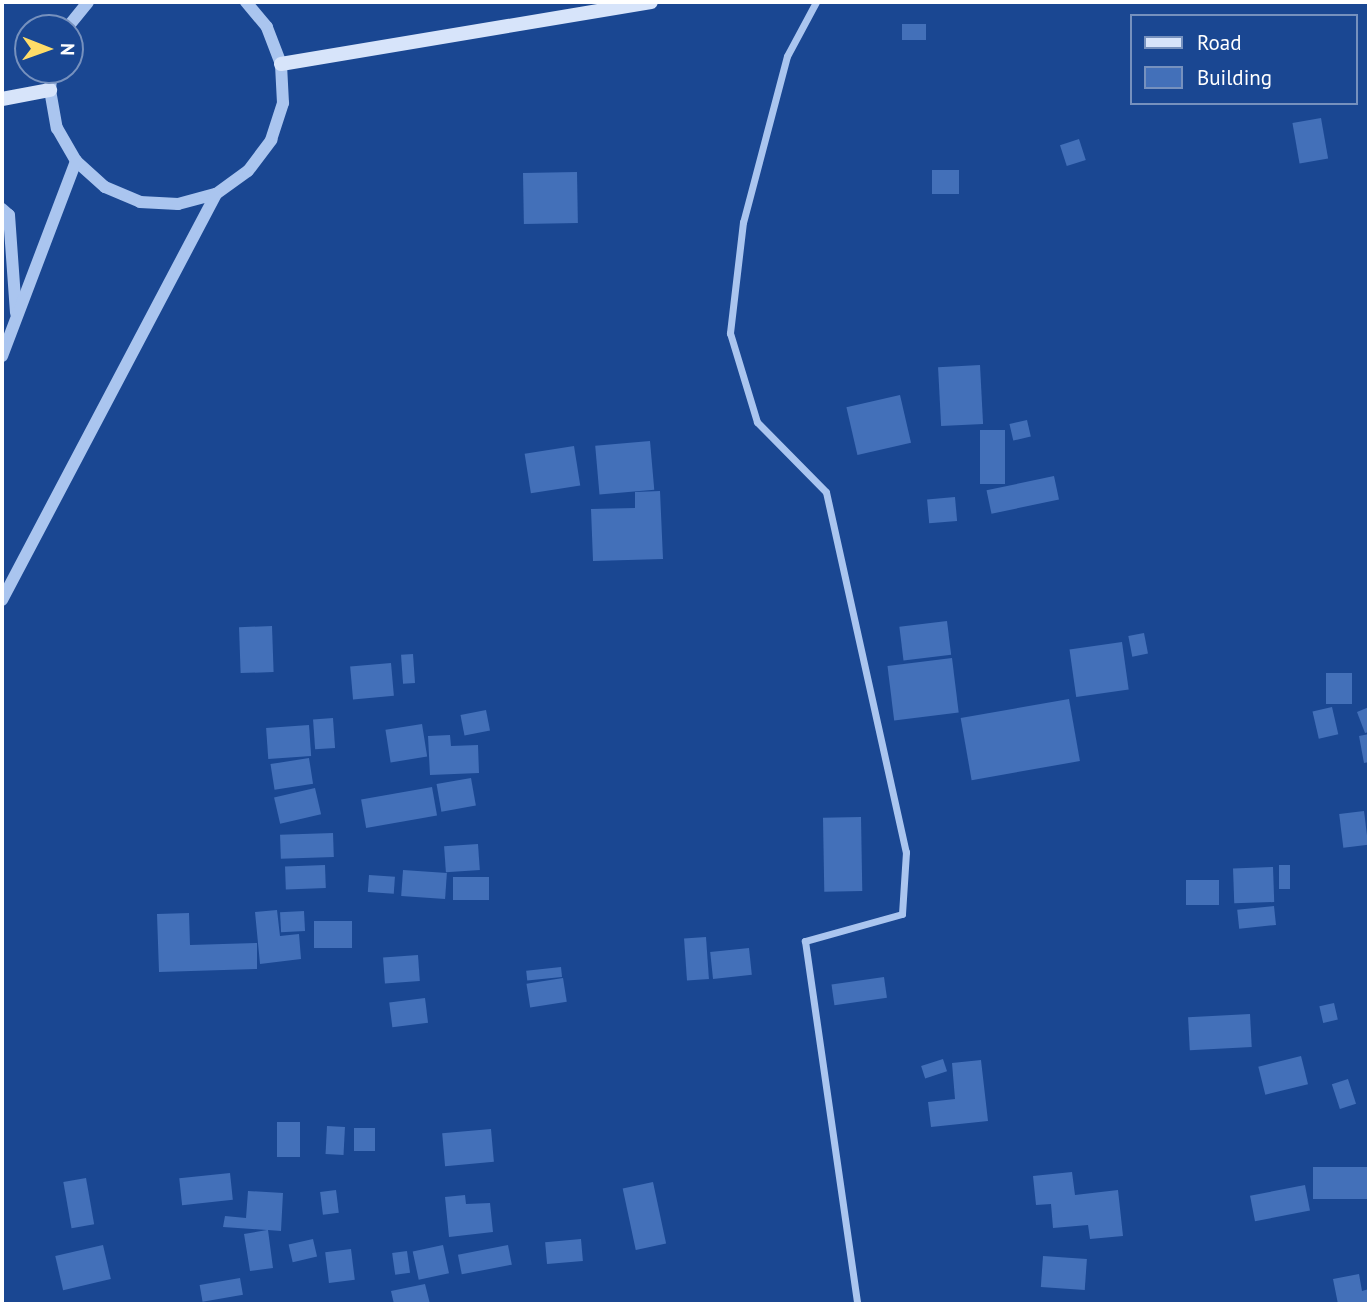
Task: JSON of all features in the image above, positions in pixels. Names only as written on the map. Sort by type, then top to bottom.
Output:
[{"type":"main road","points":[[281,64],[651,2]]},
{"type":"main road","points":[[2,99],[50,90]]},
{"type":"street","points":[[51,84],[57,128],[76,161],[105,187],[140,202],[178,204],[216,194],[248,172],[271,140],[283,103],[281,64],[267,27],[246,2]]},
{"type":"street","points":[[816,2],[787,56],[743,222],[730,333],[757,422],[826,492],[906,852],[902,914],[805,941],[857,1304]]},
{"type":"street","points":[[2,356],[76,161]]},
{"type":"street","points":[[2,600],[216,194]]},
{"type":"street","points":[[2,209],[9,215],[17,317]]},
{"type":"building","points":[[902,24],[926,24],[926,40],[902,40]]},
{"type":"building","points":[[1321,118],[1328,158],[1300,163],[1292,123]]},
{"type":"building","points":[[1079,139],[1086,160],[1067,166],[1060,145]]},
{"type":"building","points":[[932,170],[959,170],[959,194],[932,194]]},
{"type":"building","points":[[577,172],[578,223],[524,224],[523,173]]},
{"type":"building","points":[[980,365],[983,424],[941,426],[938,367]]},
{"type":"building","points":[[900,395],[911,443],[857,455],[846,407]]},
{"type":"building","points":[[1027,420],[1031,437],[1013,441],[1009,424]]},
{"type":"building","points":[[980,430],[1005,430],[1005,484],[980,484]]},
{"type":"building","points":[[650,441],[654,490],[599,495],[595,446]]},
{"type":"building","points":[[574,446],[580,486],[531,493],[525,454]]},
{"type":"building","points":[[1054,476],[1059,499],[991,514],[987,490]]},
{"type":"building","points":[[660,491],[663,559],[593,561],[591,509],[635,508],[635,492]]},
{"type":"building","points":[[955,497],[957,521],[929,523],[927,499]]},
{"type":"building","points":[[947,621],[951,655],[904,661],[899,627]]},
{"type":"building","points":[[272,626],[274,672],[241,673],[239,627]]},
{"type":"building","points":[[1144,633],[1148,654],[1132,657],[1128,636]]},
{"type":"building","points":[[1122,642],[1129,690],[1076,697],[1070,649]]},
{"type":"building","points":[[413,654],[415,683],[403,684],[401,655]]},
{"type":"building","points":[[952,658],[959,713],[894,721],[887,666]]},
{"type":"building","points":[[391,663],[394,696],[353,699],[350,667]]},
{"type":"building","points":[[1326,673],[1352,673],[1352,704],[1326,704]]},
{"type":"building","points":[[1069,699],[1080,761],[972,780],[961,718]]},
{"type":"building","points":[[1332,707],[1338,734],[1319,739],[1313,711]]},
{"type":"building","points":[[1369,707],[1369,732],[1365,733],[1357,712]]},
{"type":"building","points":[[486,710],[490,731],[464,736],[460,715]]},
{"type":"building","points":[[333,718],[335,748],[315,749],[313,719]]},
{"type":"building","points":[[422,724],[427,757],[391,762],[385,730]]},
{"type":"building","points":[[309,725],[311,756],[268,759],[266,728]]},
{"type":"building","points":[[1369,734],[1369,762],[1364,763],[1359,736]]},
{"type":"building","points":[[450,735],[451,746],[478,745],[479,773],[430,775],[428,736]]},
{"type":"building","points":[[309,758],[313,784],[275,790],[270,764]]},
{"type":"building","points":[[471,778],[476,806],[441,812],[437,784]]},
{"type":"building","points":[[432,787],[437,816],[366,828],[361,800]]},
{"type":"building","points":[[315,788],[321,814],[280,824],[274,797]]},
{"type":"building","points":[[1364,811],[1368,845],[1343,848],[1339,814]]},
{"type":"building","points":[[861,817],[862,891],[824,892],[823,818]]},
{"type":"building","points":[[333,833],[334,857],[281,859],[280,835]]},
{"type":"building","points":[[478,844],[480,870],[446,872],[444,846]]},
{"type":"building","points":[[325,865],[326,888],[286,889],[285,866]]},
{"type":"building","points":[[1279,865],[1290,865],[1290,889],[1279,889]]},
{"type":"building","points":[[1273,867],[1274,902],[1234,903],[1233,868]]},
{"type":"building","points":[[403,870],[447,873],[445,899],[401,896]]},
{"type":"building","points":[[369,875],[395,877],[394,894],[368,892]]},
{"type":"building","points":[[453,877],[489,877],[489,900],[453,900]]},
{"type":"building","points":[[1186,880],[1219,880],[1219,905],[1186,905]]},
{"type":"building","points":[[1274,906],[1276,925],[1239,929],[1237,910]]},
{"type":"building","points":[[277,910],[280,936],[299,934],[301,959],[260,964],[255,912]]},
{"type":"building","points":[[304,911],[305,931],[281,932],[280,912]]},
{"type":"building","points":[[189,913],[190,945],[257,943],[257,969],[159,972],[157,914]]},
{"type":"building","points":[[314,921],[352,921],[352,948],[314,948]]},
{"type":"building","points":[[706,937],[709,979],[687,980],[684,939]]},
{"type":"building","points":[[749,948],[752,975],[713,979],[710,952]]},
{"type":"building","points":[[418,955],[420,981],[385,983],[383,957]]},
{"type":"building","points":[[561,967],[562,977],[527,981],[526,971]]},
{"type":"building","points":[[884,977],[887,998],[834,1005],[832,984]]},
{"type":"building","points":[[563,978],[567,1002],[530,1007],[526,984]]},
{"type":"building","points":[[425,998],[428,1023],[392,1027],[389,1002]]},
{"type":"building","points":[[1334,1003],[1338,1020],[1323,1023],[1319,1006]]},
{"type":"building","points":[[1250,1014],[1252,1047],[1190,1050],[1188,1017]]},
{"type":"building","points":[[1301,1056],[1308,1084],[1265,1095],[1258,1067]]},
{"type":"building","points":[[943,1059],[947,1071],[925,1078],[921,1066]]},
{"type":"building","points":[[981,1060],[988,1121],[931,1127],[928,1102],[955,1099],[952,1063]]},
{"type":"building","points":[[1348,1079],[1356,1104],[1340,1109],[1332,1084]]},
{"type":"building","points":[[277,1122],[300,1122],[300,1157],[277,1157]]},
{"type":"building","points":[[327,1126],[345,1127],[344,1155],[326,1154]]},
{"type":"building","points":[[354,1128],[375,1128],[375,1151],[354,1151]]},
{"type":"building","points":[[491,1129],[494,1162],[445,1166],[442,1133]]},
{"type":"building","points":[[1313,1167],[1369,1167],[1369,1199],[1313,1199]]},
{"type":"building","points":[[1072,1172],[1075,1195],[1118,1190],[1123,1236],[1090,1239],[1088,1225],[1053,1228],[1051,1204],[1036,1205],[1033,1176]]},
{"type":"building","points":[[230,1173],[233,1200],[182,1205],[179,1178]]},
{"type":"building","points":[[86,1178],[94,1224],[72,1228],[63,1182]]},
{"type":"building","points":[[653,1182],[666,1244],[636,1250],[623,1188]]},
{"type":"building","points":[[1305,1185],[1310,1211],[1255,1221],[1250,1196]]},
{"type":"building","points":[[336,1190],[339,1213],[323,1215],[320,1192]]},
{"type":"building","points":[[248,1191],[283,1193],[281,1231],[268,1230],[273,1268],[250,1271],[244,1234],[267,1230],[223,1227],[225,1216],[246,1218]]},
{"type":"building","points":[[465,1195],[466,1204],[490,1203],[493,1232],[449,1237],[445,1197]]},
{"type":"building","points":[[313,1239],[317,1257],[293,1262],[289,1245]]},
{"type":"building","points":[[581,1239],[583,1261],[547,1264],[545,1242]]},
{"type":"building","points":[[103,1245],[111,1279],[63,1290],[55,1256]]},
{"type":"building","points":[[443,1245],[449,1273],[419,1280],[413,1251]]},
{"type":"building","points":[[508,1245],[512,1265],[462,1274],[458,1255]]},
{"type":"building","points":[[351,1249],[355,1280],[329,1283],[325,1252]]},
{"type":"building","points":[[407,1251],[410,1273],[395,1275],[392,1253]]},
{"type":"building","points":[[1043,1256],[1087,1259],[1085,1290],[1041,1287]]},
{"type":"building","points":[[1359,1274],[1362,1291],[1369,1289],[1369,1304],[1338,1304],[1333,1279]]},
{"type":"building","points":[[240,1278],[243,1295],[203,1302],[200,1285]]},
{"type":"building","points":[[425,1284],[430,1304],[394,1304],[391,1291]]}]
